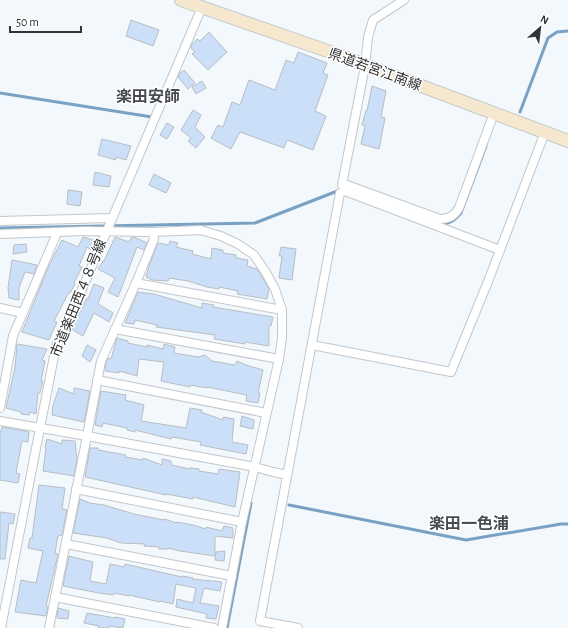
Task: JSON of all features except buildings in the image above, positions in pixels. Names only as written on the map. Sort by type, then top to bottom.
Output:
[{"type":"main road","name":"県道若宮江南線","points":[[181,0],[568,141]]},
{"type":"street","points":[[404,0],[373,20],[368,36],[365,66],[342,185],[347,184],[440,219],[450,218],[455,215],[459,208],[494,113]]},
{"type":"street","name":"市道楽田西４８号線","points":[[1,628],[56,346],[202,7]]},
{"type":"street","points":[[312,345],[451,372],[545,132]]},
{"type":"street","points":[[298,628],[260,621],[340,193],[345,191],[500,250]]},
{"type":"street","points":[[0,221],[112,218]]},
{"type":"street","points":[[0,234],[201,230],[221,236],[238,244],[254,255],[265,271],[275,289],[282,310],[282,338],[279,359],[242,522],[222,628]]},
{"type":"street","points":[[49,628],[101,361],[154,239],[153,232]]},
{"type":"street","points":[[0,408],[3,364],[13,336],[57,233]]},
{"type":"street","points":[[136,283],[282,310]]},
{"type":"street","points":[[0,308],[23,313]]},
{"type":"street","points":[[115,329],[279,359]]},
{"type":"street","points":[[97,380],[266,413]]},
{"type":"street","points":[[0,421],[255,467],[287,475]]},
{"type":"street","points":[[76,489],[242,522]]},
{"type":"street","points":[[66,544],[232,576]]},
{"type":"street","points":[[55,597],[214,628]]},
{"type":"waterway","points":[[520,112],[548,38],[557,32],[568,31]]},
{"type":"waterway","points":[[0,93],[152,117]]},
{"type":"waterway","points":[[440,223],[452,221],[461,213],[486,146]]},
{"type":"waterway","points":[[0,228],[255,223],[340,190]]},
{"type":"waterway","points":[[227,628],[251,503]]},
{"type":"waterway","points":[[289,505],[466,540],[568,524]]},
{"type":"district","name":"楽田安師","points":[[148,96]]},
{"type":"district","name":"楽田一色浦","points":[[469,523]]}]
